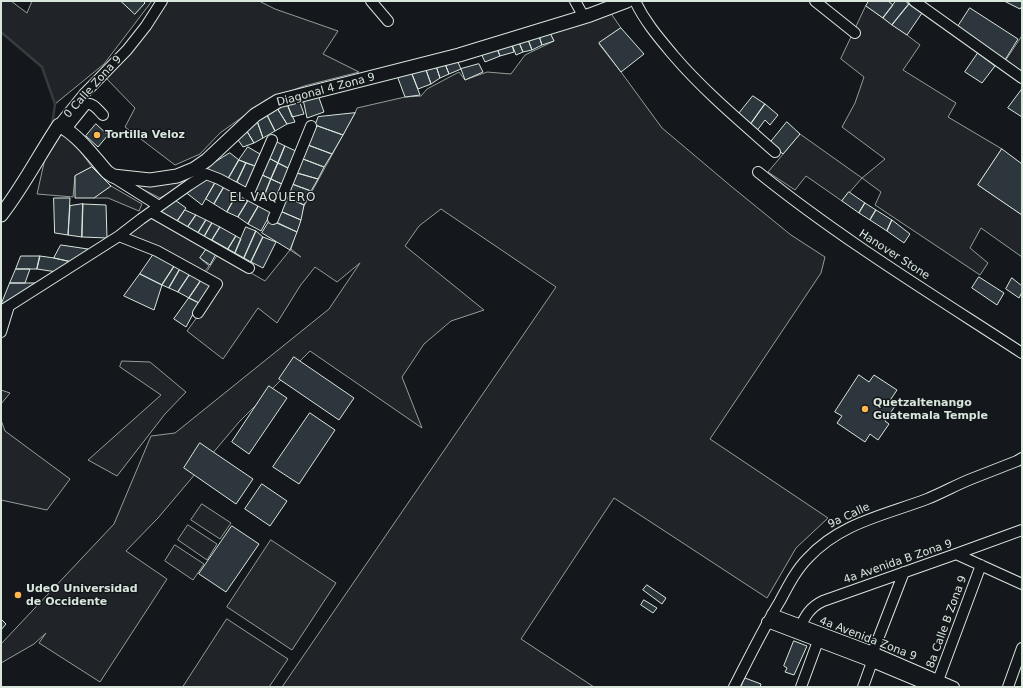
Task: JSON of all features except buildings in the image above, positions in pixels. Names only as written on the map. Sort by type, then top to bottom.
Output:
[{"type":"main road","name":"Diagonal 4 Zona 9","points":[[113,176],[150,180],[177,176],[194,169],[207,160],[254,115],[278,101],[459,55],[584,17],[627,1]]},
{"type":"main road","points":[[63,127],[78,140],[107,172],[113,176]]},
{"type":"main road","name":"0 Calle Zona 9","points":[[1,215],[13,200],[50,139],[63,127]]},
{"type":"street","name":"0 Calle Zona 9","points":[[63,127],[84,94],[126,50],[146,26],[162,1]]},
{"type":"street","points":[[371,1],[388,21]]},
{"type":"street","points":[[575,1],[584,17]]},
{"type":"street","points":[[635,1],[644,19],[654,33],[683,67],[725,108],[775,152]]},
{"type":"street","points":[[815,1],[855,33]]},
{"type":"street","points":[[914,1],[1022,78]]},
{"type":"street","points":[[63,127],[88,103],[92,104],[103,115]]},
{"type":"street","points":[[1,332],[5,308],[118,236],[206,174],[219,179],[248,195],[275,215],[311,126]]},
{"type":"street","points":[[248,195],[272,140]]},
{"type":"street","name":"Hanover Stone","points":[[758,172],[805,209],[850,240],[1022,353]]},
{"type":"street","points":[[113,176],[155,209],[248,268]]},
{"type":"street","points":[[118,236],[157,251],[217,284],[198,313]]},
{"type":"street","name":"9a Calle","points":[[734,687],[770,618],[799,569],[820,546],[847,528],[927,499],[1022,458]]},
{"type":"street","name":"4a Avenida B Zona 9","points":[[799,629],[806,615],[816,604],[1022,530]]},
{"type":"street","points":[[956,554],[1022,584]]},
{"type":"street","name":"8a Calle B Zona 9","points":[[936,685],[981,566]]},
{"type":"street","points":[[863,687],[904,572]]},
{"type":"street","name":"4a Avenida Zona 9","points":[[770,618],[873,657],[936,685],[954,687]]},
{"type":"street","name":"4a Avenida Zona 9","points":[[799,629],[818,641],[873,657]]},
{"type":"street","points":[[801,687],[818,641]]},
{"type":"street","points":[[1008,687],[1022,648]]},
{"type":"shaded area","points":[[1,1],[11,1],[27,13],[32,1],[152,1],[104,64],[55,104],[42,67],[1,32]]},
{"type":"shaded area","points":[[164,1],[259,1],[275,9],[338,31],[323,54],[359,72],[304,86],[266,100],[220,133],[200,154],[175,165],[125,127],[135,108],[105,77]]},
{"type":"shaded area","points":[[866,6],[920,45],[903,70],[956,103],[948,117],[1002,149],[978,185],[1022,215],[1022,257],[981,228],[970,248],[988,263],[980,275],[875,205],[881,192],[862,178],[885,159],[842,127],[855,103],[864,77],[841,59]]},
{"type":"shaded area","points":[[610,12],[621,28],[599,44],[662,128],[791,235],[825,257],[821,273],[710,439],[828,518],[796,548],[767,598],[614,498],[521,639],[594,687],[282,687],[556,287],[441,209],[419,226],[405,246],[484,310],[451,321],[424,344],[402,377],[422,428],[310,351],[239,422],[158,518],[126,551],[167,579],[100,682],[39,643],[46,633],[34,644],[1,663],[1,644],[114,524],[151,436],[175,433],[329,309],[360,263],[337,282],[315,267],[300,286],[277,323],[258,308],[223,359],[187,331],[221,284],[205,274],[218,254],[265,281],[290,250],[301,257],[291,249],[304,206],[357,108],[405,97],[421,96],[427,89],[459,72],[465,80],[487,72],[511,74],[525,55],[554,41],[549,31]]},
{"type":"shaded area","points":[[1022,36],[1022,74],[1005,62]]},
{"type":"shaded area","points":[[61,130],[75,144],[92,167],[75,176],[73,197],[37,194],[46,154]]},
{"type":"shaded area","points":[[800,134],[862,178],[842,201],[806,176],[795,190],[768,172]]},
{"type":"shaded area","points":[[193,173],[198,178],[160,198],[134,185]]},
{"type":"shaded area","points":[[111,186],[142,204],[139,211],[108,198],[94,198]]},
{"type":"shaded area","points":[[151,215],[208,247],[200,258],[209,266],[203,273],[123,236]]},
{"type":"shaded area","points":[[122,361],[150,362],[186,392],[165,414],[117,476],[88,460],[161,395],[120,367]]},
{"type":"shaded area","points":[[1,390],[10,393],[1,404]]},
{"type":"shaded area","points":[[1,420],[5,431],[70,479],[47,510],[1,500]]},
{"type":"shaded area","points":[[202,504],[231,523],[220,539],[191,520]]},
{"type":"shaded area","points":[[188,525],[217,544],[207,560],[178,540]]},
{"type":"shaded area","points":[[271,540],[336,583],[292,650],[227,607]]},
{"type":"shaded area","points":[[175,545],[204,564],[193,580],[165,561]]},
{"type":"shaded area","points":[[227,619],[288,659],[269,687],[183,687]]},
{"type":"waterway","points":[[1,32],[42,67],[55,104],[52,126]]},
{"type":"place","name":"Tortilla Veloz","points":[[97,135]]},
{"type":"place","name":"Quetzaltenango Guatemala Temple","points":[[865,409]]},
{"type":"place","name":"UdeO Universidad de Occidente","points":[[18,595]]},
{"type":"district","name":"EL VAQUERO","points":[[273,198]]}]
